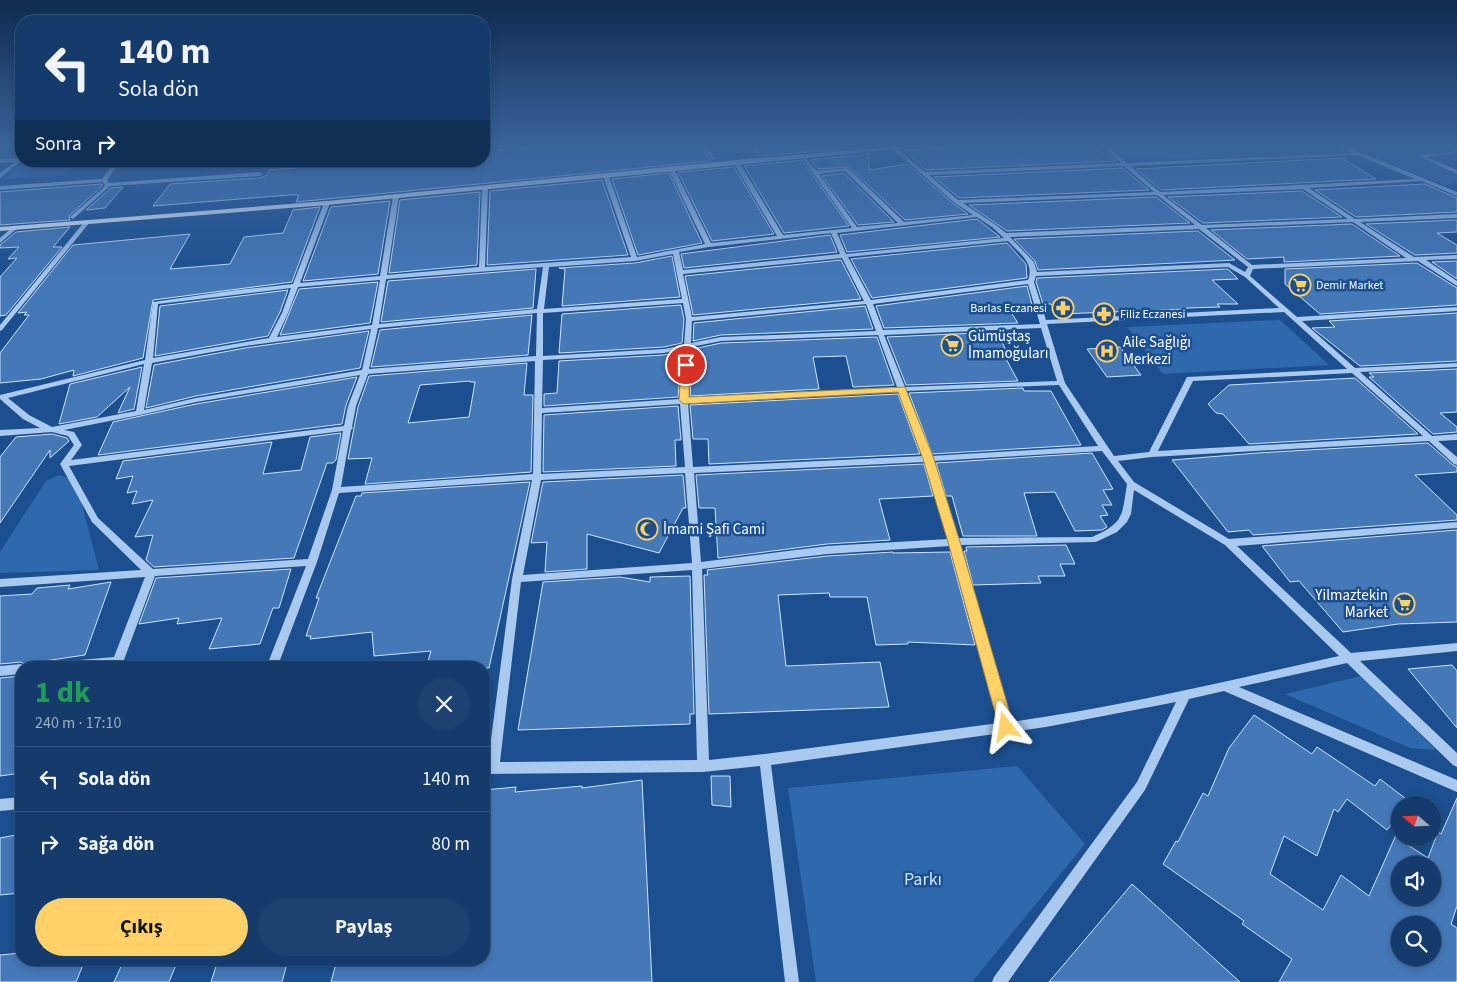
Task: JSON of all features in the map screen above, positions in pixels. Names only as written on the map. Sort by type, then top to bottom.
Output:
[{"type":"main road","points":[[0,223],[239,205],[372,192]]},
{"type":"main road","points":[[0,229],[442,192]]},
{"type":"street","points":[[73,217],[97,192]]},
{"type":"street","points":[[482,269],[485,192]]},
{"type":"street","points":[[612,192],[635,259]]},
{"type":"street","points":[[683,192],[709,245]]},
{"type":"street","points":[[754,192],[781,237]]},
{"type":"street","points":[[829,192],[855,228]]},
{"type":"street","points":[[869,192],[902,223]]},
{"type":"street","points":[[945,192],[1007,237],[1032,263],[1034,274],[1031,282],[1062,383],[1104,448],[1131,484],[1228,543],[1457,761]]},
{"type":"street","points":[[957,202],[1187,192]]},
{"type":"street","points":[[1311,192],[1352,220],[1457,284]]},
{"type":"street","points":[[1158,193],[1251,267],[1457,257]]},
{"type":"street","points":[[274,661],[312,562],[336,490],[352,406],[365,372],[396,196]]},
{"type":"street","points":[[272,339],[285,313],[327,203]]},
{"type":"street","points":[[140,413],[152,339],[155,303],[216,293],[296,284],[635,259],[709,245],[976,216]]},
{"type":"street","points":[[681,272],[1007,237],[1200,226],[1457,216]]},
{"type":"street","points":[[0,330],[87,222]]},
{"type":"street","points":[[0,241],[16,227]]},
{"type":"street","points":[[833,232],[869,303],[928,459],[954,542],[1006,727]]},
{"type":"street","points":[[676,251],[689,319],[684,400],[697,566],[704,766]]},
{"type":"street","points":[[490,761],[517,579],[537,478],[540,311],[546,265]]},
{"type":"street","points":[[1034,274],[1229,265],[1248,276],[1352,371],[1457,462]]},
{"type":"street","points":[[1248,276],[1251,267]]},
{"type":"street","points":[[689,319],[756,315],[869,303],[1031,282]]},
{"type":"street","points":[[2,397],[181,354],[272,339],[374,326],[540,311],[685,301]]},
{"type":"street","points":[[1296,319],[1457,309]]},
{"type":"street","points":[[0,433],[49,430],[140,413],[196,400],[365,372],[686,348],[720,339],[1045,324],[1286,310]]},
{"type":"street","points":[[1152,454],[1190,379],[1457,365]]},
{"type":"street","points":[[539,411],[684,400],[1062,383]]},
{"type":"street","points":[[2,397],[23,416],[49,430],[71,434],[78,445],[64,464]]},
{"type":"street","points":[[64,464],[349,428]]},
{"type":"street","points":[[1112,458],[1152,454],[1457,437]]},
{"type":"street","points":[[336,490],[688,469],[928,459],[1104,448]]},
{"type":"street","points":[[64,464],[95,520],[151,573]]},
{"type":"street","points":[[517,579],[697,566],[827,550],[954,542],[1093,540],[1111,533],[1124,522],[1131,484]]},
{"type":"street","points":[[1228,543],[1457,525]]},
{"type":"street","points":[[0,583],[312,562]]},
{"type":"street","points":[[118,661],[151,573]]},
{"type":"street","points":[[490,768],[704,766],[764,760],[1046,722],[1185,695],[1349,658],[1457,647]]},
{"type":"street","points":[[0,671],[15,670]]},
{"type":"street","points":[[1224,686],[1457,786]]},
{"type":"street","points":[[998,982],[1141,786],[1185,695]]},
{"type":"street","points":[[764,760],[792,982]]},
{"type":"street","points":[[0,804],[15,803]]},
{"type":"green space","points":[[1280,320],[1329,365],[1163,374],[1127,327]]},
{"type":"green space","points":[[59,475],[68,478],[80,497],[99,570],[0,573],[0,552],[46,481]]},
{"type":"green space","points":[[1361,676],[1436,750],[1410,748],[1285,694]]},
{"type":"green space","name":"Parkı","points":[[1017,766],[1085,844],[972,982],[816,982],[788,788]]},
{"type":"building","points":[[0,192],[96,192],[69,216],[70,220],[0,225]]},
{"type":"building","points":[[107,192],[119,192],[105,208],[86,210]]},
{"type":"building","points":[[164,192],[399,192],[296,202],[299,195],[153,206]]},
{"type":"building","points":[[480,192],[477,265],[389,273],[400,200]]},
{"type":"building","points":[[490,192],[606,192],[628,255],[487,265]]},
{"type":"building","points":[[616,192],[678,192],[702,243],[638,255]]},
{"type":"building","points":[[688,192],[749,192],[774,234],[712,241]]},
{"type":"building","points":[[759,192],[825,192],[849,226],[784,233]]},
{"type":"building","points":[[834,192],[863,192],[894,222],[858,225]]},
{"type":"building","points":[[875,192],[940,192],[968,214],[905,220]]},
{"type":"building","points":[[952,192],[1106,192],[959,198]]},
{"type":"building","points":[[1303,192],[1342,217],[1203,223],[1168,197]]},
{"type":"building","points":[[1318,192],[1443,192],[1457,198],[1457,212],[1356,217]]},
{"type":"building","points":[[1156,197],[1190,223],[1007,231],[969,205]]},
{"type":"building","points":[[390,201],[378,274],[303,281],[331,207]]},
{"type":"building","points":[[320,207],[292,282],[153,300],[143,358],[73,376],[74,370],[41,379],[0,383],[0,353],[29,315],[24,315],[27,312],[18,313],[73,245],[190,234],[170,269],[230,264],[244,237],[283,233],[293,210]]},
{"type":"building","points":[[977,219],[1000,237],[847,252],[840,235]]},
{"type":"building","points":[[1457,220],[1457,232],[1437,233],[1457,245],[1457,253],[1415,255],[1366,224]]},
{"type":"building","points":[[1352,224],[1400,256],[1284,262],[1284,257],[1247,259],[1211,230]]},
{"type":"building","points":[[70,227],[53,247],[62,247],[6,315],[0,316],[0,277],[17,258],[8,259],[19,247],[0,248],[0,245],[16,232]]},
{"type":"building","points":[[1198,231],[1235,260],[1038,270],[1035,261],[1014,239]]},
{"type":"building","points":[[830,235],[837,252],[684,268],[681,254]]},
{"type":"building","points":[[1007,243],[1026,264],[1027,278],[872,298],[851,259]]},
{"type":"building","points":[[672,256],[680,297],[562,306],[565,269],[559,268],[635,263]]},
{"type":"building","points":[[841,260],[861,299],[693,315],[685,276]]},
{"type":"building","points":[[1457,261],[1457,279],[1432,262]]},
{"type":"building","points":[[1417,263],[1457,288],[1457,305],[1320,314],[1285,284],[1285,269]]},
{"type":"building","points":[[536,269],[533,308],[381,322],[388,281]]},
{"type":"building","points":[[1228,269],[1238,279],[1212,280],[1238,304],[1217,304],[1220,307],[1060,314],[1051,304],[1043,304],[1036,282],[1037,278]]},
{"type":"building","points":[[378,282],[370,323],[280,335],[299,289]]},
{"type":"building","points":[[1027,286],[1032,305],[1007,306],[1018,323],[884,328],[876,306]]},
{"type":"building","points":[[288,290],[268,336],[155,356],[160,306]]},
{"type":"building","points":[[681,305],[684,319],[682,343],[664,347],[559,353],[562,314]]},
{"type":"building","points":[[865,306],[873,329],[721,335],[693,341],[694,323]]},
{"type":"building","points":[[1457,313],[1457,361],[1360,366],[1312,328],[1335,327],[1329,321]]},
{"type":"building","points":[[532,315],[528,355],[371,367],[380,330]]},
{"type":"building","points":[[369,331],[360,368],[196,396],[146,408],[154,365],[245,348]]},
{"type":"building","points":[[997,332],[1009,356],[1005,357],[1018,381],[906,385],[887,337]]},
{"type":"building","points":[[877,337],[894,385],[853,387],[846,356],[813,357],[819,389],[690,396],[693,349],[721,343]]},
{"type":"building","points":[[1120,347],[1141,375],[1107,377],[1087,349]]},
{"type":"building","points":[[682,351],[678,397],[544,406],[544,394],[557,393],[559,361],[664,355]]},
{"type":"building","points":[[527,363],[524,395],[533,395],[531,472],[365,484],[372,458],[348,459],[358,407],[369,376]],"holes":[[[475,382],[469,417],[408,423],[420,385]]]},
{"type":"building","points":[[142,367],[134,409],[118,413],[130,387],[97,417],[59,424],[70,384]]},
{"type":"building","points":[[1457,369],[1457,412],[1440,413],[1457,427],[1457,432],[1433,434],[1369,377],[1374,377],[1369,373]]},
{"type":"building","points":[[357,377],[346,405],[342,424],[98,455],[113,422],[196,404]]},
{"type":"building","points":[[1355,378],[1418,434],[1249,444],[1223,414],[1216,413],[1208,404],[1229,385]]},
{"type":"building","points":[[1023,388],[1024,391],[1051,391],[1081,445],[932,454],[909,393]]},
{"type":"building","points":[[898,394],[920,454],[709,464],[708,439],[693,439],[690,405]]},
{"type":"building","points":[[678,406],[681,440],[675,440],[676,466],[543,472],[544,415]]},
{"type":"building","points":[[341,433],[336,460],[333,463],[327,463],[294,558],[154,567],[146,560],[153,535],[135,537],[153,500],[132,504],[137,491],[127,493],[133,476],[116,479],[123,461],[272,442],[263,474],[301,470],[310,437]]},
{"type":"building","points":[[52,434],[67,438],[69,441],[50,458],[50,450],[0,523],[0,457],[16,437]]},
{"type":"building","points":[[1428,443],[1457,467],[1457,472],[1415,475],[1457,515],[1457,520],[1253,535],[1249,530],[1228,532],[1172,460],[1257,453]]},
{"type":"building","points":[[1092,453],[1113,489],[1103,490],[1112,505],[1102,505],[1108,515],[1100,516],[1107,527],[1102,530],[1075,531],[1055,492],[1024,493],[1037,536],[963,536],[952,496],[946,496],[936,463]]},
{"type":"building","points":[[924,464],[933,496],[879,499],[890,540],[827,544],[718,558],[715,508],[699,508],[696,475]]},
{"type":"building","points":[[683,475],[686,508],[683,508],[659,553],[587,534],[587,569],[545,572],[547,542],[531,543],[543,482]]},
{"type":"building","points":[[530,482],[490,663],[490,661],[428,661],[431,651],[374,656],[372,632],[310,639],[311,636],[306,636],[319,598],[316,598],[356,496],[361,496],[362,493]]},
{"type":"building","points":[[1457,530],[1457,622],[1398,624],[1343,632],[1299,581],[1290,582],[1262,546]]},
{"type":"building","points":[[1066,545],[1075,564],[1060,564],[1065,576],[1038,576],[1041,583],[973,585],[964,551],[967,551],[966,547]]},
{"type":"building","points":[[893,552],[950,552],[975,645],[908,642],[908,644],[876,645],[867,597],[830,597],[829,593],[778,595],[786,666],[880,662],[889,707],[709,714],[704,575],[708,575],[707,570],[827,556]]},
{"type":"building","points":[[291,569],[279,608],[273,608],[260,644],[209,649],[222,618],[177,624],[179,618],[139,624],[156,578]]},
{"type":"building","points":[[690,576],[694,714],[690,714],[690,724],[518,730],[543,582],[620,577],[650,582],[650,577]]},
{"type":"building","points":[[111,582],[85,655],[44,661],[15,661],[15,663],[0,664],[0,596],[32,594],[37,588],[70,585],[68,589]]},
{"type":"building","points":[[1452,665],[1457,671],[1457,728],[1408,669]]},
{"type":"building","points":[[15,677],[15,774],[0,776],[0,678]]},
{"type":"building","points":[[1254,715],[1312,754],[1317,747],[1375,786],[1380,779],[1402,796],[1391,796],[1391,825],[1387,830],[1347,799],[1338,812],[1334,809],[1317,856],[1284,836],[1270,874],[1323,910],[1341,875],[1369,896],[1391,846],[1409,846],[1425,856],[1391,856],[1391,906],[1441,906],[1441,856],[1429,856],[1433,846],[1441,846],[1441,834],[1457,798],[1457,906],[1451,924],[1457,928],[1457,982],[1279,982],[1292,959],[1242,924],[1244,921],[1163,864],[1176,841],[1178,842],[1203,793],[1208,796],[1229,748]]},
{"type":"building","points":[[711,776],[730,776],[731,807],[712,805]]},
{"type":"building","points":[[642,780],[652,982],[331,982],[335,966],[490,966],[490,789],[516,787],[515,792],[582,786],[582,788]]},
{"type":"building","points":[[15,835],[15,894],[0,895],[0,838]]},
{"type":"building","points":[[1132,884],[1240,982],[1049,982]]},
{"type":"building","points":[[15,954],[15,966],[83,966],[76,982],[0,982],[0,955]]},
{"type":"building","points":[[121,966],[176,966],[169,982],[114,982]]},
{"type":"building","points":[[216,966],[286,966],[282,982],[211,982]]},
{"type":"place","name":"Demir Market","points":[[1300,285]]},
{"type":"place","name":"Barlas Eczanesi","points":[[1063,308]]},
{"type":"place","name":"Filiz Eczanesi","points":[[1104,314]]},
{"type":"place","name":"Gümüştaş İmamoğuları","points":[[952,345]]},
{"type":"place","name":"Aile Sağlığı Merkezi","points":[[1107,351]]},
{"type":"place","name":"İmami Şafi Cami","points":[[647,529]]},
{"type":"place","name":"Yilmaztekin Market","points":[[1404,604]]},
{"type":"route","points":[[686,365],[684,400],[901,389],[928,459],[954,542],[1006,727]]}]
